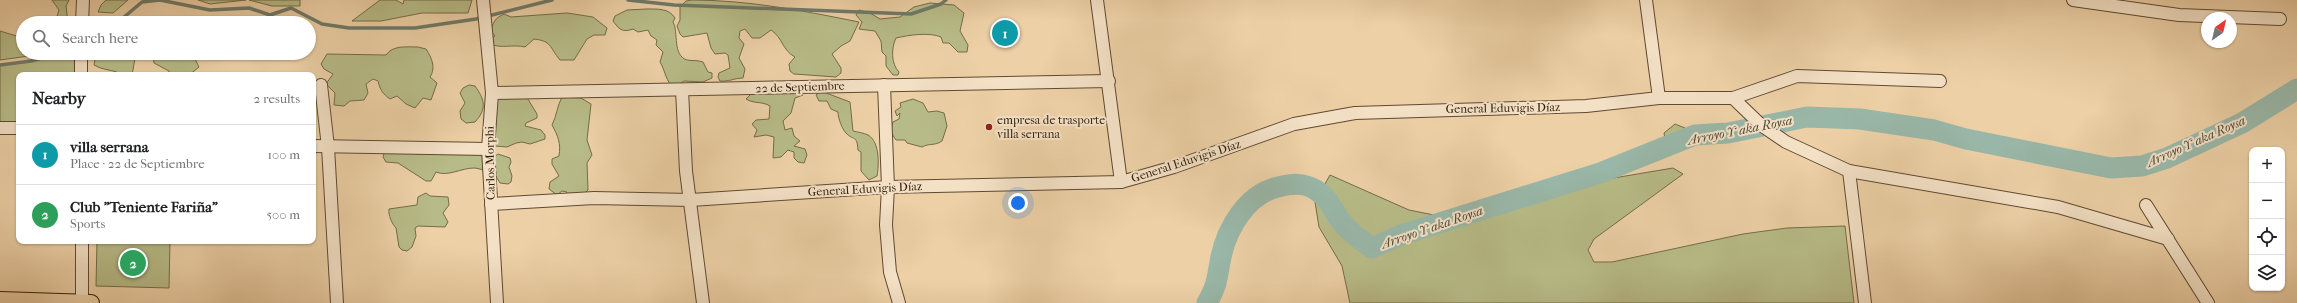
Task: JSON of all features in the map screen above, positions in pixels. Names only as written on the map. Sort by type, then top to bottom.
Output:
[{"type":"main road","points":[[0,300],[91,303]]},
{"type":"street","points":[[82,0],[82,16]]},
{"type":"street","name":"Carlos Morphi","points":[[483,0],[492,93],[488,149],[497,303]]},
{"type":"street","points":[[1097,0],[1121,182]]},
{"type":"street","points":[[1646,0],[1659,98]]},
{"type":"street","points":[[2073,0],[2179,15],[2280,19]]},
{"type":"street","points":[[81,60],[81,72]]},
{"type":"street","name":"General Eduvigis Díaz","points":[[491,204],[594,198],[691,200],[770,193],[888,187],[1121,182],[1174,167],[1294,124],[1355,113],[1586,106],[1659,98],[1733,98],[1797,76],[1940,81]]},
{"type":"street","name":"22 de Septiembre","points":[[492,93],[1108,81]]},
{"type":"street","points":[[321,85],[328,147],[337,303]]},
{"type":"street","points":[[884,85],[888,187],[886,225],[890,272],[899,303]]},
{"type":"street","points":[[682,90],[686,171],[691,200],[702,303]]},
{"type":"street","points":[[1733,98],[1761,125],[1786,142],[1849,171],[2058,207],[2168,239]]},
{"type":"street","points":[[0,128],[16,128]]},
{"type":"street","points":[[316,146],[488,149]]},
{"type":"street","points":[[1849,171],[1865,303]]},
{"type":"street","points":[[2146,205],[2208,303]]},
{"type":"street","points":[[82,244],[82,303]]},
{"type":"green space","points":[[52,0],[69,0],[66,6],[67,16],[57,16],[59,10]]},
{"type":"green space","points":[[106,0],[128,0],[113,13],[98,12],[101,5]]},
{"type":"green space","points":[[198,0],[246,0],[210,4]]},
{"type":"green space","points":[[249,0],[300,0],[300,6],[272,6]]},
{"type":"green space","points":[[380,0],[396,0],[403,4],[404,0],[472,0],[468,13],[422,13],[381,21],[352,21]]},
{"type":"green space","points":[[713,0],[755,4],[797,10],[859,22],[850,41],[841,46],[832,54],[841,68],[841,73],[836,77],[794,74],[790,71],[789,64],[795,57],[787,51],[775,33],[771,30],[760,38],[752,38],[745,29],[740,31],[739,38],[744,44],[739,58],[745,69],[743,78],[720,81],[718,77],[719,73],[730,68],[728,55],[725,53],[715,54],[711,48],[707,33],[683,37],[677,26],[680,20],[680,7],[686,1]]},
{"type":"green space","points":[[930,3],[954,5],[964,13],[960,31],[968,45],[967,52],[958,52],[949,43],[943,43],[941,37],[936,35],[919,34],[896,38],[893,46],[893,60],[896,69],[899,72],[898,75],[893,75],[886,66],[886,56],[882,52],[881,41],[875,31],[859,29],[862,22],[856,15],[859,10],[870,13],[880,19],[900,17],[914,7]]},
{"type":"green space","points":[[646,9],[666,11],[675,18],[673,22],[679,54],[687,60],[703,62],[708,72],[712,73],[712,78],[703,82],[684,81],[679,85],[671,85],[667,80],[660,62],[663,52],[656,45],[657,40],[651,36],[648,30],[638,32],[633,29],[626,31],[621,30],[613,21],[615,16],[627,10]]},
{"type":"green space","points":[[567,13],[593,17],[607,28],[605,35],[594,35],[587,39],[574,60],[560,60],[550,45],[540,40],[534,39],[525,47],[499,46],[490,44],[490,39],[495,36],[491,31],[494,23],[498,17],[504,14],[511,17]]},
{"type":"green space","points":[[0,31],[16,36],[16,58],[0,60]]},
{"type":"green space","points":[[418,47],[426,49],[430,56],[433,70],[430,77],[437,83],[431,100],[423,98],[415,108],[406,104],[397,96],[390,99],[382,92],[378,81],[373,79],[366,84],[368,93],[364,100],[350,101],[344,106],[334,105],[335,93],[326,84],[333,74],[324,69],[321,64],[327,54],[386,55],[396,48]]},
{"type":"green space","points":[[81,60],[81,72],[16,72],[16,128],[0,128],[0,65],[31,61]]},
{"type":"green space","points":[[95,60],[135,60],[133,72],[117,72],[94,65]]},
{"type":"green space","points":[[154,60],[196,60],[199,67],[193,72],[169,72],[154,63]]},
{"type":"green space","points":[[469,85],[475,86],[481,96],[483,100],[483,109],[475,122],[466,123],[461,119],[460,111],[465,103],[460,93],[463,88]]},
{"type":"green space","points":[[792,91],[803,95],[795,98],[791,113],[783,121],[785,130],[792,128],[794,136],[800,141],[794,146],[805,149],[807,155],[804,163],[798,162],[794,158],[794,152],[788,150],[781,157],[773,158],[774,137],[766,135],[754,137],[757,130],[752,124],[756,120],[769,119],[770,106],[746,99],[752,93]]},
{"type":"green space","points":[[821,91],[850,102],[853,131],[868,135],[872,138],[877,148],[877,176],[869,180],[861,171],[861,152],[858,150],[856,140],[845,131],[840,123],[838,112],[831,109],[827,101],[819,101],[816,95]]},
{"type":"green space","points":[[499,96],[526,96],[537,114],[537,118],[526,123],[525,126],[541,130],[545,135],[545,139],[530,144],[522,142],[507,147],[495,146],[492,140],[496,101]]},
{"type":"green space","points":[[562,97],[581,98],[591,104],[587,140],[592,155],[587,163],[588,190],[580,198],[565,195],[567,192],[562,191],[557,195],[549,189],[550,182],[559,176],[552,164],[552,159],[559,156],[560,147],[552,125]]},
{"type":"green space","points":[[913,99],[923,103],[928,112],[937,111],[944,113],[947,126],[942,141],[922,147],[907,143],[905,140],[896,140],[891,129],[893,122],[899,119],[900,113],[897,116],[895,111],[901,107],[900,103]]},
{"type":"green space","points":[[1675,124],[1685,128],[1685,133],[1674,142],[1665,139],[1664,133]]},
{"type":"green space","points":[[409,152],[417,154],[421,152],[484,153],[487,171],[477,168],[469,168],[450,173],[436,172],[431,181],[426,181],[398,163],[386,162],[383,157],[384,153]]},
{"type":"green space","points":[[498,154],[510,158],[511,162],[509,167],[512,176],[511,182],[508,184],[500,183],[495,175],[494,157]]},
{"type":"green space","points":[[1673,168],[1683,174],[1594,239],[1588,250],[1594,262],[1612,262],[1743,234],[1787,228],[1845,226],[1854,303],[1350,303],[1342,266],[1319,227],[1315,202],[1330,175],[1409,210],[1434,215],[1476,215],[1578,184]]},
{"type":"green space","points":[[426,193],[430,196],[448,197],[449,205],[443,213],[448,222],[445,227],[418,226],[415,228],[416,236],[412,247],[407,251],[402,250],[399,247],[396,228],[389,214],[389,209],[417,205],[418,197]]},
{"type":"green space","points":[[97,244],[170,244],[169,288],[96,286]]},
{"type":"waterway","points":[[125,16],[142,2],[160,0],[210,10],[249,8],[270,15],[291,8],[306,16]]},
{"type":"waterway","points":[[316,21],[322,24],[349,28],[415,28],[476,19],[552,0]]},
{"type":"waterway","points":[[628,0],[674,5],[911,14],[941,4],[946,0]]},
{"type":"waterway","points":[[0,65],[34,60]]},
{"type":"waterway","name":"Arroyo Y aka Roysa","points":[[1207,303],[1215,285],[1224,246],[1233,224],[1240,214],[1257,197],[1267,191],[1283,186],[1302,185],[1316,190],[1327,200],[1347,228],[1372,248],[1401,235],[1600,173],[1695,135],[1728,133],[1807,117],[1860,119],[1934,130],[1966,139],[2111,168],[2142,166],[2167,158],[2242,123],[2297,89]]},
{"type":"place","name":"villa serrana","points":[[1005,33]]},
{"type":"place","name":"empresa de trasporte villa serrana","points":[[989,127]]},
{"type":"place","name":"Club \"Teniente Fariña\"","points":[[133,263]]}]
